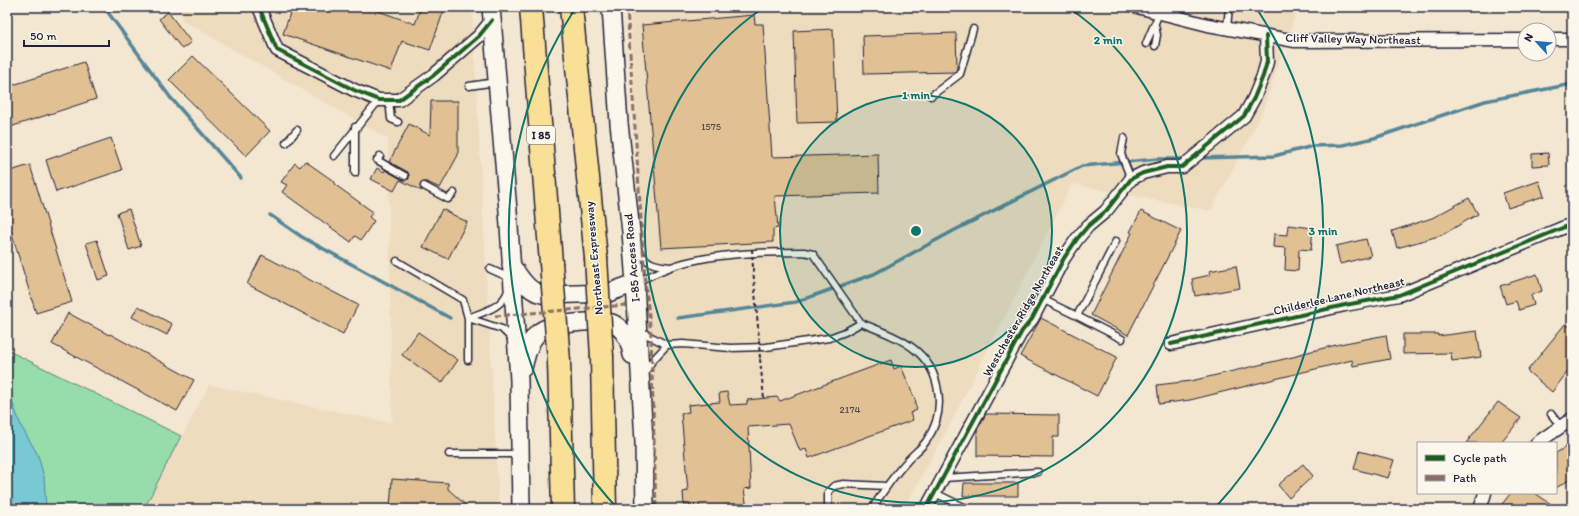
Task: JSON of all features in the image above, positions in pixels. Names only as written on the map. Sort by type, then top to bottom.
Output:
[{"type":"highway","name":"I 85","points":[[531,7],[559,361],[563,509]]},
{"type":"highway","name":"Northeast Expressway","points":[[572,7],[596,258],[602,357],[605,509]]},
{"type":"main road","name":"I-85 Access Road","points":[[611,7],[619,124],[635,283],[626,326],[640,381],[644,442],[645,509]]},
{"type":"main road","points":[[491,13],[517,346],[522,509]]},
{"type":"main road","points":[[608,293],[618,283],[624,272],[628,258],[631,232]]},
{"type":"main road","points":[[512,272],[537,294],[546,295],[608,293],[635,283]]},
{"type":"main road","points":[[519,380],[532,339],[538,333],[549,327],[604,321],[626,326],[626,334],[630,345],[644,442]]},
{"type":"street","points":[[259,7],[277,50],[354,90],[384,100],[399,100],[434,75],[478,36],[491,13]]},
{"type":"street","name":"Cliff Valley Way Northeast","points":[[1137,7],[1227,28],[1295,41],[1517,40]]},
{"type":"street","points":[[1131,179],[1144,173],[1167,167],[1182,167],[1244,116],[1254,98],[1267,62],[1266,36]]},
{"type":"street","points":[[1557,39],[1572,39]]},
{"type":"street","name":"Westchester Ridge Northeast","points":[[926,509],[944,478],[1022,330],[1032,319],[1064,258],[1088,226],[1106,211],[1131,179]]},
{"type":"street","name":"Childerlee Lane Northeast","points":[[1172,344],[1345,305],[1399,295],[1572,224]]},
{"type":"street","points":[[1538,442],[1572,419]]},
{"type":"street","points":[[1482,509],[1481,506],[1485,494]]},
{"type":"lane","points":[[1227,28],[1229,7]]},
{"type":"lane","points":[[1146,44],[1159,13]]},
{"type":"lane","points":[[1154,26],[1157,35],[1155,46]]},
{"type":"lane","points":[[931,96],[960,74],[974,29]]},
{"type":"lane","points":[[469,86],[497,82]]},
{"type":"lane","points":[[334,156],[356,127],[384,100],[391,119],[398,122]]},
{"type":"lane","points":[[354,173],[356,127]]},
{"type":"lane","points":[[286,143],[297,130]]},
{"type":"lane","points":[[1124,138],[1121,154],[1131,179]]},
{"type":"lane","points":[[380,156],[377,160],[405,176]]},
{"type":"lane","points":[[424,186],[448,199],[454,193]]},
{"type":"lane","points":[[631,232],[638,250],[644,260],[657,265],[672,267]]},
{"type":"lane","points":[[1077,316],[1116,241]]},
{"type":"lane","points":[[635,283],[672,267],[724,255],[802,252],[813,254],[861,322],[909,345],[922,354],[937,381],[939,413],[932,430],[922,447],[909,459],[886,486],[872,509]]},
{"type":"lane","points":[[397,261],[463,300],[468,318],[468,360]]},
{"type":"lane","points":[[468,318],[495,307],[503,302],[507,295],[512,272],[490,269]]},
{"type":"lane","points":[[1042,299],[1122,339]]},
{"type":"lane","points":[[468,318],[502,329],[509,335],[517,346]]},
{"type":"lane","points":[[626,326],[651,336],[667,345],[683,344],[730,348],[766,347],[829,338],[845,332],[861,322]]},
{"type":"lane","points":[[640,381],[652,361],[667,345]]},
{"type":"lane","points":[[1551,414],[1561,427]]},
{"type":"lane","points":[[449,454],[520,454]]},
{"type":"lane","points":[[944,478],[1038,472]]},
{"type":"lane","points":[[828,509],[828,492],[834,486],[843,484],[886,486]]},
{"type":"lane","points":[[935,493],[968,509]]},
{"type":"path","points":[[752,249],[764,398]]},
{"type":"shaded area","points":[[181,7],[472,7],[499,509],[144,509],[209,385],[392,423],[388,139],[182,20]]},
{"type":"shaded area","points":[[630,7],[1298,7],[1262,113],[1211,211],[1072,184],[955,415],[904,509],[657,509]]},
{"type":"green space","points":[[7,350],[181,436],[144,509],[7,509]]},
{"type":"water","points":[[7,387],[21,426],[38,455],[44,477],[46,509],[10,509],[7,501]]},
{"type":"building","points":[[292,7],[367,7],[415,24],[421,7],[445,7],[430,50],[402,41],[391,71],[283,34]]},
{"type":"building","points":[[168,12],[191,42],[182,49],[159,19]]},
{"type":"building","points":[[754,15],[755,24],[763,24],[772,157],[878,154],[879,193],[775,196],[778,228],[773,229],[773,242],[661,248],[642,25]]},
{"type":"building","points":[[833,29],[837,122],[797,123],[794,31]]},
{"type":"building","points":[[956,33],[957,68],[955,72],[864,74],[863,36]]},
{"type":"building","points":[[193,56],[270,131],[246,156],[169,80]]},
{"type":"building","points":[[84,62],[96,99],[7,128],[7,87]]},
{"type":"building","points":[[431,101],[458,101],[458,155],[440,188],[427,182],[423,182],[420,186],[422,191],[400,180],[394,191],[371,179],[377,168],[384,172],[385,170],[403,180],[409,179],[408,172],[389,162],[409,124],[430,135]]},
{"type":"building","points":[[111,138],[122,170],[56,192],[46,160]]},
{"type":"building","points":[[1548,153],[1549,165],[1532,166],[1532,154]]},
{"type":"building","points":[[305,161],[373,212],[369,217],[374,221],[361,240],[355,236],[351,242],[282,192],[287,185],[281,182],[295,163],[300,167]]},
{"type":"building","points":[[30,165],[72,302],[36,313],[7,218],[7,172]]},
{"type":"building","points":[[1539,181],[1544,196],[1508,208],[1503,193]]},
{"type":"building","points":[[1469,198],[1478,214],[1442,235],[1397,248],[1392,231],[1432,218]]},
{"type":"building","points":[[129,209],[141,246],[129,250],[117,213]]},
{"type":"building","points":[[442,209],[467,222],[448,259],[423,247]]},
{"type":"building","points":[[1141,211],[1181,231],[1128,335],[1091,315],[1132,233],[1130,232]]},
{"type":"building","points":[[1288,225],[1313,228],[1311,250],[1299,249],[1298,271],[1285,270],[1286,248],[1273,247],[1274,234],[1287,235]]},
{"type":"building","points":[[1366,239],[1371,256],[1340,264],[1336,246]]},
{"type":"building","points":[[97,240],[109,276],[98,280],[86,243]]},
{"type":"building","points":[[262,255],[358,305],[343,334],[247,284]]},
{"type":"building","points":[[1236,266],[1240,288],[1195,296],[1192,279],[1210,275],[1209,271]]},
{"type":"building","points":[[1537,274],[1542,291],[1531,295],[1534,305],[1519,310],[1516,301],[1506,304],[1500,286]]},
{"type":"building","points":[[138,306],[172,324],[167,335],[132,317]]},
{"type":"building","points":[[68,313],[194,380],[177,411],[52,344]]},
{"type":"building","points":[[1041,318],[1117,357],[1097,396],[1020,356]]},
{"type":"building","points":[[1565,324],[1572,328],[1572,366],[1552,392],[1527,371]]},
{"type":"building","points":[[1477,331],[1481,357],[1452,361],[1451,353],[1403,354],[1403,334],[1438,334],[1438,336]]},
{"type":"building","points":[[418,332],[458,360],[442,383],[402,355]]},
{"type":"building","points":[[1386,335],[1390,359],[1353,366],[1352,360],[1190,400],[1159,404],[1157,385],[1191,381],[1297,356],[1296,355],[1340,344]]},
{"type":"building","points":[[891,360],[894,369],[901,366],[916,402],[917,410],[910,413],[913,420],[809,458],[806,449],[800,451],[789,424],[748,427],[751,488],[744,489],[747,509],[700,509],[699,504],[684,505],[683,492],[688,491],[681,413],[689,412],[688,405],[720,402],[719,393],[727,392],[730,405],[747,404],[747,400],[777,397],[780,401]]},
{"type":"building","points":[[1498,402],[1521,418],[1502,442],[1467,442]]},
{"type":"building","points":[[986,414],[1059,415],[1059,437],[1053,437],[1053,457],[977,456],[977,430]]},
{"type":"building","points":[[1572,443],[1572,478],[1557,487],[1557,452]]},
{"type":"building","points":[[1359,451],[1394,460],[1388,478],[1354,469]]},
{"type":"building","points":[[1303,464],[1313,476],[1289,498],[1278,485]]},
{"type":"building","points":[[392,479],[448,483],[448,489],[470,509],[390,509]]},
{"type":"building","points":[[964,483],[1018,483],[1018,496],[963,496]]},
{"type":"building","points":[[1510,494],[1536,494],[1558,509],[1509,509],[1502,504]]},
{"type":"waterway","points":[[104,7],[170,97],[241,178]]},
{"type":"waterway","points":[[1199,158],[1274,156],[1313,146],[1343,145],[1374,138],[1485,101],[1572,84]]},
{"type":"waterway","points":[[678,318],[796,302],[874,274],[955,230],[1082,166],[1158,159],[1187,159]]},
{"type":"waterway","points":[[270,215],[302,237],[450,318]]},
{"type":"marked path","points":[[627,7],[645,279],[651,335],[656,509]]},
{"type":"marked path","points":[[495,316],[628,305]]},
{"type":"cycle path","points":[[259,7],[277,50],[354,90],[379,100],[399,100],[434,75],[479,36],[492,20]]},
{"type":"cycle path","points":[[926,509],[1022,331],[1032,319],[1064,258],[1077,239],[1088,226],[1106,211],[1131,179],[1143,173],[1167,167],[1182,167],[1244,116],[1254,98],[1267,62],[1266,36]]},
{"type":"cycle path","points":[[1171,344],[1345,305],[1399,295],[1572,224]]}]
